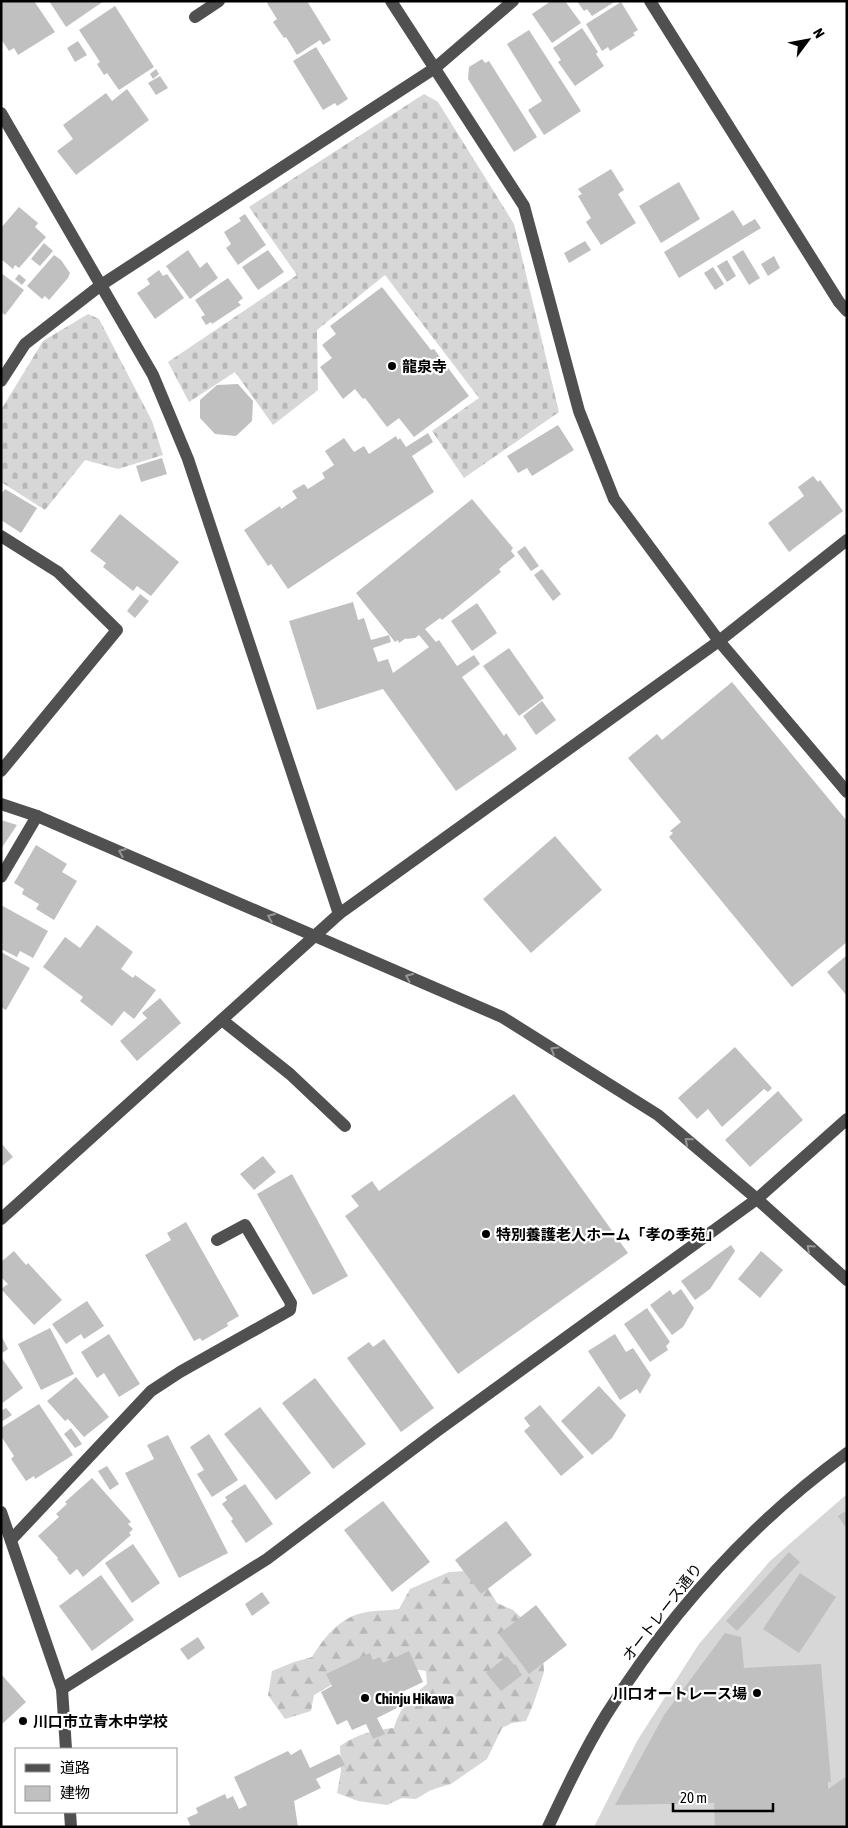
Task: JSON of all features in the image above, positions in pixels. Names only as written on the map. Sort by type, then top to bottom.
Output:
[{"type":"street","points":[[195,17],[219,1]]},
{"type":"street","points":[[391,1],[524,206],[579,411],[614,500],[719,641],[847,792]]},
{"type":"street","points":[[1,381],[25,344],[101,285],[435,68],[513,1]]},
{"type":"street","points":[[650,1],[839,302],[847,311]]},
{"type":"street","points":[[1,113],[153,375],[188,459],[339,914]]},
{"type":"street","points":[[1,536],[58,572],[117,630],[1,771]]},
{"type":"street","points":[[1,1219],[339,914],[719,641],[847,540]]},
{"type":"street","points":[[1,804],[37,816],[502,1017],[658,1115],[757,1199],[847,1280]]},
{"type":"street","points":[[1,877],[37,816]]},
{"type":"street","points":[[222,1020],[290,1074],[345,1126]]},
{"type":"street","points":[[62,1689],[267,1558],[437,1431],[757,1199],[847,1120]]},
{"type":"street","points":[[11,1540],[152,1391],[180,1372],[290,1310],[291,1303],[245,1225],[217,1240]]},
{"type":"street","name":"オートレース通り","points":[[548,1827],[577,1766],[606,1716],[640,1665],[680,1611],[723,1562],[782,1504],[847,1453]]},
{"type":"street","points":[[1,1512],[62,1689],[66,1748]]},
{"type":"street","points":[[70,1813],[71,1827]]},
{"type":"green space","points":[[424,94],[438,102],[514,224],[559,412],[464,478],[432,431],[479,398],[385,275],[317,330],[318,390],[273,425],[235,372],[189,402],[168,362],[297,275],[249,207]]},
{"type":"green space","points":[[88,314],[99,319],[152,421],[163,455],[118,469],[85,460],[45,510],[1,482],[1,410],[43,341]]},
{"type":"green space","name":"川口オートレース場","points":[[847,1494],[847,1827],[594,1827],[637,1741],[699,1644],[770,1561]]},
{"type":"green space","points":[[469,1571],[483,1580],[497,1603],[513,1610],[527,1623],[543,1653],[544,1672],[526,1721],[512,1723],[502,1728],[487,1759],[451,1784],[431,1790],[416,1799],[402,1798],[387,1805],[358,1801],[337,1793],[341,1771],[340,1746],[366,1733],[394,1728],[406,1703],[427,1684],[426,1671],[407,1668],[343,1678],[314,1695],[311,1711],[285,1719],[268,1695],[272,1671],[312,1657],[328,1635],[349,1618],[367,1612],[399,1609],[410,1589],[449,1572]]},
{"type":"building","points":[[1,1],[34,1],[55,32],[18,55],[14,48],[9,51],[1,39]]},
{"type":"building","points":[[49,1],[104,1],[66,27]]},
{"type":"building","points":[[269,1],[307,1],[331,40],[323,45],[320,40],[297,55],[286,37],[284,38],[273,22],[277,19],[267,3]]},
{"type":"building","points":[[551,1],[565,1],[581,23],[552,43],[532,14]]},
{"type":"building","points":[[577,1],[616,1],[592,16],[587,9],[584,11]]},
{"type":"building","points":[[621,2],[638,30],[633,33],[635,35],[610,51],[608,47],[602,51],[586,24]]},
{"type":"building","points":[[115,6],[154,67],[119,90],[107,73],[104,75],[97,64],[100,62],[79,30]]},
{"type":"building","points":[[582,28],[598,52],[596,54],[604,66],[575,86],[558,62],[561,60],[553,48]]},
{"type":"building","points":[[529,30],[581,111],[544,135],[528,110],[542,101],[507,44]]},
{"type":"building","points":[[78,41],[87,55],[75,62],[67,48]]},
{"type":"building","points":[[316,47],[348,99],[337,106],[335,103],[323,110],[293,61]]},
{"type":"building","points":[[482,59],[485,63],[489,61],[537,137],[514,152],[468,79],[469,67]]},
{"type":"building","points":[[156,69],[159,74],[153,79],[150,74]]},
{"type":"building","points":[[160,76],[168,88],[156,95],[148,83]]},
{"type":"building","points":[[127,89],[149,120],[76,175],[57,151],[73,139],[63,125],[106,93],[112,101]]},
{"type":"building","points":[[611,169],[624,190],[618,194],[636,223],[601,245],[586,222],[591,218],[578,196],[582,194],[578,189]]},
{"type":"building","points":[[679,182],[700,219],[661,243],[639,206]]},
{"type":"building","points":[[19,207],[38,223],[35,227],[46,237],[19,268],[15,265],[13,269],[1,259],[1,228]]},
{"type":"building","points":[[733,210],[743,226],[755,219],[761,228],[679,278],[664,252]]},
{"type":"building","points":[[245,214],[266,245],[238,265],[226,248],[231,244],[224,232],[241,221],[239,218]]},
{"type":"building","points":[[585,241],[591,250],[569,263],[564,253]]},
{"type":"building","points":[[44,243],[53,251],[40,266],[31,259]]},
{"type":"building","points":[[188,250],[200,268],[207,262],[218,278],[190,299],[166,266]]},
{"type":"building","points":[[268,250],[284,272],[258,290],[242,267]]},
{"type":"building","points":[[743,250],[760,278],[749,285],[732,257]]},
{"type":"building","points":[[54,255],[61,260],[70,273],[49,300],[45,296],[42,299],[27,286]]},
{"type":"building","points":[[774,256],[780,268],[768,276],[761,264]]},
{"type":"building","points":[[727,260],[736,276],[727,282],[717,266]]},
{"type":"building","points":[[713,267],[724,284],[715,290],[704,273]]},
{"type":"building","points":[[159,270],[163,276],[167,274],[184,298],[155,319],[137,293],[150,284],[147,279]]},
{"type":"building","points":[[1,273],[24,290],[5,315],[1,312]]},
{"type":"building","points":[[19,274],[26,280],[22,285],[15,279]]},
{"type":"building","points":[[228,278],[243,298],[238,302],[241,305],[212,324],[211,322],[206,325],[201,317],[205,315],[195,300]]},
{"type":"building","points":[[382,287],[431,350],[434,349],[469,396],[414,437],[399,418],[387,427],[365,398],[363,399],[355,389],[343,399],[320,367],[332,358],[322,345],[336,334],[330,326]]},
{"type":"building","points":[[238,384],[253,401],[252,421],[236,436],[215,434],[200,418],[200,400],[217,385]]},
{"type":"building","points":[[558,425],[574,450],[532,476],[527,468],[518,473],[507,456]]},
{"type":"building","points":[[428,433],[433,442],[412,456],[434,492],[288,589],[271,564],[268,566],[244,530],[280,506],[281,509],[297,498],[292,491],[304,484],[308,489],[325,478],[322,473],[334,465],[325,451],[344,438],[354,452],[364,446],[369,454],[396,436],[398,440],[400,438],[406,447]]},
{"type":"building","points":[[162,458],[167,474],[141,482],[136,466]]},
{"type":"building","points":[[813,476],[818,482],[820,480],[843,511],[789,552],[768,523],[804,496],[798,487]]},
{"type":"building","points":[[5,489],[37,508],[21,533],[1,520],[1,495]]},
{"type":"building","points":[[472,499],[513,548],[511,551],[515,556],[499,569],[501,572],[442,620],[440,618],[425,629],[436,642],[439,640],[457,666],[474,655],[480,664],[462,677],[504,736],[506,733],[517,749],[456,791],[383,689],[317,710],[289,621],[353,602],[358,620],[364,618],[371,640],[389,635],[391,642],[373,648],[378,662],[388,659],[393,673],[429,647],[419,635],[415,638],[406,638],[399,643],[398,640],[395,642],[356,593]]},
{"type":"building","points":[[120,514],[179,562],[151,596],[137,586],[133,591],[103,567],[106,563],[90,551]]},
{"type":"building","points":[[525,546],[539,566],[531,571],[517,552]]},
{"type":"building","points":[[542,569],[561,594],[553,601],[534,575]]},
{"type":"building","points":[[140,594],[149,601],[135,618],[127,611]]},
{"type":"building","points":[[477,603],[497,633],[472,651],[451,621]]},
{"type":"building","points":[[509,648],[544,698],[519,716],[483,666]]},
{"type":"building","points":[[732,682],[847,821],[847,942],[792,987],[669,837],[673,833],[670,831],[681,822],[628,758],[657,734],[662,740]]},
{"type":"building","points":[[542,701],[556,720],[536,735],[523,716]]},
{"type":"building","points":[[1,820],[17,825],[1,849]]},
{"type":"building","points":[[555,836],[602,890],[531,953],[483,899]]},
{"type":"building","points":[[36,845],[67,864],[62,872],[77,881],[54,920],[36,909],[39,904],[22,894],[24,889],[14,883]]},
{"type":"building","points":[[1,905],[48,931],[33,958],[20,951],[17,957],[1,949],[3,944],[1,943]]},
{"type":"building","points":[[97,925],[133,952],[121,969],[133,978],[135,975],[156,990],[134,1019],[124,1011],[112,1026],[80,1001],[83,997],[43,967],[65,937],[80,948]]},
{"type":"building","points":[[1,952],[30,968],[6,1010],[1,1007]]},
{"type":"building","points":[[847,955],[847,996],[827,972]]},
{"type":"building","points":[[160,998],[181,1023],[137,1061],[120,1041],[147,1018],[142,1013]]},
{"type":"building","points":[[735,1047],[772,1088],[768,1092],[764,1089],[722,1127],[708,1109],[697,1119],[678,1098]]},
{"type":"building","points":[[778,1091],[803,1120],[750,1167],[725,1140]]},
{"type":"building","name":"特別養護老人ホーム「孝の季苑」","points":[[514,1094],[628,1253],[458,1374],[345,1216],[359,1206],[351,1196],[372,1181],[379,1191]]},
{"type":"building","points":[[1,1143],[13,1157],[1,1167]]},
{"type":"building","points":[[263,1156],[276,1172],[254,1190],[240,1174]]},
{"type":"building","points":[[292,1174],[348,1276],[313,1295],[257,1194]]},
{"type":"building","points":[[186,1222],[239,1316],[227,1323],[228,1326],[202,1341],[200,1338],[194,1341],[145,1255],[171,1240],[167,1233]]},
{"type":"building","points":[[731,1245],[735,1251],[710,1289],[695,1300],[681,1281]]},
{"type":"building","points":[[14,1251],[26,1265],[28,1263],[62,1300],[34,1325],[1,1289],[8,1284],[1,1277],[1,1262]]},
{"type":"building","points":[[761,1251],[783,1270],[760,1298],[738,1279]]},
{"type":"building","points":[[681,1289],[694,1308],[683,1327],[672,1335],[650,1305],[670,1290],[673,1295]]},
{"type":"building","points":[[87,1301],[104,1326],[84,1339],[81,1334],[66,1344],[52,1324]]},
{"type":"building","points":[[647,1308],[670,1342],[666,1346],[668,1350],[650,1362],[624,1324]]},
{"type":"building","points":[[50,1328],[74,1374],[41,1390],[18,1344]]},
{"type":"building","points":[[109,1334],[140,1384],[119,1397],[104,1373],[97,1378],[81,1352]]},
{"type":"building","points":[[615,1334],[626,1352],[633,1348],[651,1375],[640,1394],[637,1389],[620,1400],[588,1351]]},
{"type":"building","points":[[1,1335],[8,1349],[1,1354]]},
{"type":"building","points":[[384,1339],[434,1408],[401,1432],[347,1358],[369,1342],[373,1347]]},
{"type":"building","points":[[1,1357],[23,1388],[1,1404]]},
{"type":"building","points":[[76,1377],[109,1417],[84,1437],[68,1419],[65,1421],[47,1401]]},
{"type":"building","points":[[315,1378],[366,1444],[333,1469],[282,1403]]},
{"type":"building","points":[[599,1386],[626,1415],[612,1438],[592,1455],[561,1421]]},
{"type":"building","points":[[39,1404],[73,1455],[35,1479],[34,1476],[26,1481],[11,1459],[14,1456],[1,1436],[1,1428]]},
{"type":"building","points":[[540,1405],[584,1457],[561,1476],[524,1431],[530,1426],[524,1418]]},
{"type":"building","points":[[260,1407],[311,1473],[276,1500],[224,1434]]},
{"type":"building","points":[[6,1408],[12,1415],[1,1422],[1,1411]]},
{"type":"building","points":[[71,1428],[82,1444],[75,1448],[64,1434]]},
{"type":"building","points":[[209,1434],[238,1480],[212,1497],[197,1474],[204,1470],[190,1447]]},
{"type":"building","points":[[168,1435],[228,1553],[179,1578],[125,1473],[154,1459],[147,1445]]},
{"type":"building","points":[[107,1466],[119,1484],[110,1490],[98,1471]]},
{"type":"building","points":[[92,1478],[131,1522],[128,1524],[133,1529],[129,1533],[131,1535],[83,1577],[77,1569],[70,1575],[58,1558],[38,1536],[59,1517],[56,1514],[67,1504],[65,1502]]},
{"type":"building","points":[[245,1484],[273,1524],[246,1543],[231,1521],[233,1519],[222,1504],[227,1500],[225,1497]]},
{"type":"building","points":[[383,1501],[430,1562],[392,1592],[344,1530]]},
{"type":"building","points":[[847,1510],[847,1529],[838,1516]]},
{"type":"building","points":[[506,1521],[532,1555],[481,1594],[455,1560]]},
{"type":"building","points":[[133,1544],[160,1583],[132,1603],[105,1563]]},
{"type":"building","points":[[789,1552],[800,1562],[737,1631],[726,1621]]},
{"type":"building","points":[[800,1573],[836,1597],[799,1653],[763,1629]]},
{"type":"building","points":[[101,1575],[134,1620],[92,1651],[59,1606]]},
{"type":"building","points":[[262,1592],[270,1603],[252,1616],[245,1604]]},
{"type":"building","points":[[536,1605],[567,1645],[529,1674],[499,1634]]},
{"type":"building","points":[[725,1633],[741,1637],[744,1668],[821,1664],[831,1782],[828,1782],[828,1789],[847,1776],[847,1827],[715,1827],[714,1803],[615,1805],[664,1715]]},
{"type":"building","points":[[198,1637],[205,1648],[188,1660],[180,1649]]},
{"type":"building","points":[[409,1651],[423,1682],[398,1694],[400,1699],[394,1702],[397,1708],[377,1718],[385,1734],[373,1739],[366,1724],[352,1730],[347,1720],[337,1725],[321,1692],[332,1686],[326,1674],[370,1653],[373,1660],[380,1657],[383,1663]]},
{"type":"building","points":[[507,1656],[522,1675],[501,1691],[486,1673]]},
{"type":"building","points":[[1,1674],[26,1702],[1,1725]]},
{"type":"building","points":[[301,1749],[310,1768],[339,1754],[345,1765],[316,1779],[321,1788],[294,1801],[298,1827],[191,1827],[187,1818],[198,1813],[196,1808],[225,1794],[227,1799],[233,1796],[239,1809],[247,1805],[234,1777],[288,1751],[291,1755]]},
{"type":"place","name":"龍泉寺","points":[[392,366]]},
{"type":"place","name":"特別養護老人ホーム「孝の季苑」","points":[[486,1234]]},
{"type":"place","name":"川口オートレース場","points":[[757,1693]]},
{"type":"place","name":"Chinju Hikawa","points":[[365,1698]]},
{"type":"place","name":"川口市立青木中学校","points":[[23,1721]]}]
